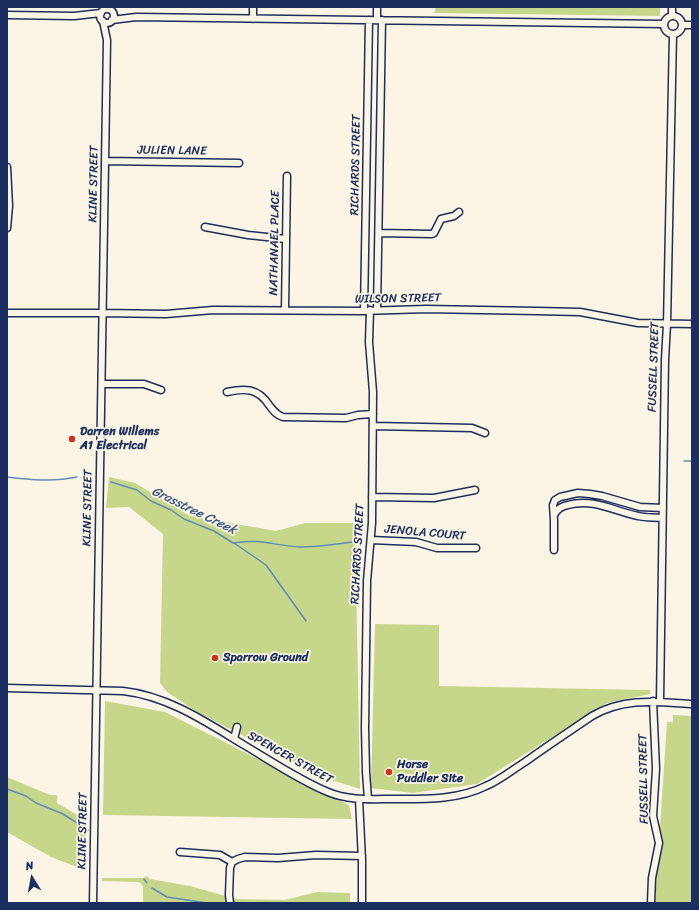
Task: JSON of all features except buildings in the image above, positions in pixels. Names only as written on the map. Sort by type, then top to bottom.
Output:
[{"type":"street","points":[[254,7],[254,19]]},
{"type":"street","name":"RICHARDS STREET","points":[[377,7],[379,20],[379,233],[377,310]]},
{"type":"street","points":[[672,7],[672,15]]},
{"type":"street","points":[[74,16],[107,9],[136,17]]},
{"type":"street","points":[[103,10],[101,16],[103,21]]},
{"type":"street","points":[[111,10],[114,16],[112,20]]},
{"type":"street","points":[[7,14],[74,16],[107,22],[136,17],[664,24]]},
{"type":"street","points":[[672,15],[680,18],[683,25],[680,32],[673,34],[667,32],[664,24],[667,17],[672,15]]},
{"type":"street","name":"KLINE STREET","points":[[107,40],[112,20]]},
{"type":"street","name":"RICHARDS STREET","points":[[368,799],[365,700],[367,582],[371,540],[373,414],[373,382],[367,310],[369,20]]},
{"type":"street","name":"KLINE STREET","points":[[93,903],[107,40],[103,21]]},
{"type":"street","points":[[683,25],[692,25]]},
{"type":"street","name":"FUSSELL STREET","points":[[651,903],[652,878],[659,843],[653,816],[656,764],[656,701],[667,324],[673,34]]},
{"type":"street","name":"JULIEN LANE","points":[[105,161],[239,163]]},
{"type":"street","points":[[7,167],[9,206],[7,228]]},
{"type":"street","name":"NATHANAEL PLACE","points":[[285,310],[287,176]]},
{"type":"street","points":[[379,233],[432,234],[441,219],[454,216],[459,212]]},
{"type":"street","points":[[205,227],[248,235],[286,239]]},
{"type":"street","name":"WILSON STREET","points":[[7,313],[166,314],[213,310],[426,309],[575,312],[628,322],[692,324]]},
{"type":"street","points":[[102,384],[144,384],[161,390]]},
{"type":"street","points":[[227,392],[242,389],[259,394],[264,397],[275,413],[283,417],[346,418],[358,415],[373,414]]},
{"type":"street","points":[[372,426],[472,428],[485,433]]},
{"type":"street","points":[[372,497],[434,498],[475,490]]},
{"type":"street","points":[[554,550],[553,505],[555,500],[562,496],[578,494],[598,495],[640,507],[662,508]]},
{"type":"street","points":[[554,519],[556,512],[562,507],[584,502],[640,516],[662,518]]},
{"type":"street","name":"JENOLA COURT","points":[[371,540],[416,542],[437,548],[476,548]]},
{"type":"street","name":"SPENCER STREET","points":[[7,688],[131,692],[160,699],[176,706],[318,788],[338,796],[359,799],[448,797],[475,791],[493,783],[598,713],[617,706],[656,701],[692,704]]},
{"type":"street","points":[[234,739],[236,727]]},
{"type":"street","points":[[359,799],[362,856],[362,903]]},
{"type":"street","points":[[180,852],[220,855],[232,862]]},
{"type":"street","points":[[230,903],[229,871],[232,862],[238,859],[245,857],[278,858],[320,855],[362,856]]},
{"type":"green space","points":[[436,7],[660,7],[660,16],[434,13]]},
{"type":"green space","points":[[109,477],[135,483],[190,516],[276,531],[305,523],[355,523],[360,789],[325,778],[197,712],[167,692],[160,683],[163,534],[129,507],[106,508]]},
{"type":"green space","points":[[375,624],[439,625],[439,686],[650,690],[650,694],[607,703],[477,784],[413,793],[371,788]]},
{"type":"green space","points":[[105,701],[165,712],[349,805],[352,819],[103,815]]},
{"type":"green space","points":[[673,715],[692,716],[692,903],[655,903],[667,722],[673,722]]},
{"type":"green space","points":[[7,777],[50,795],[57,795],[57,803],[86,820],[85,870],[51,857],[7,832]]},
{"type":"green space","points":[[147,876],[150,879],[190,886],[236,899],[285,900],[317,892],[350,893],[350,903],[143,903],[143,886],[139,882],[102,881],[102,878],[143,878]]},
{"type":"waterway","points":[[684,461],[692,461]]},
{"type":"waterway","name":"Grasstree Creek","points":[[83,476],[88,475]]},
{"type":"waterway","name":"Grasstree Creek","points":[[7,477],[42,480],[60,480],[77,477]]},
{"type":"waterway","name":"Grasstree Creek","points":[[111,482],[137,490],[151,501],[171,510],[184,519],[214,531],[233,543],[251,541],[300,547],[327,545],[353,542],[361,529]]},
{"type":"waterway","points":[[234,543],[266,565],[306,621]]},
{"type":"waterway","points":[[7,789],[26,796],[36,803],[63,814],[88,830]]},
{"type":"waterway","points":[[144,879],[147,883]]},
{"type":"waterway","points":[[152,888],[167,897],[207,903]]},
{"type":"place","name":"Darren Willems A1 Electrical","points":[[72,439]]},
{"type":"place","name":"Sparrow Ground","points":[[215,658]]},
{"type":"place","name":"Horse Puddler Site","points":[[389,772]]}]
